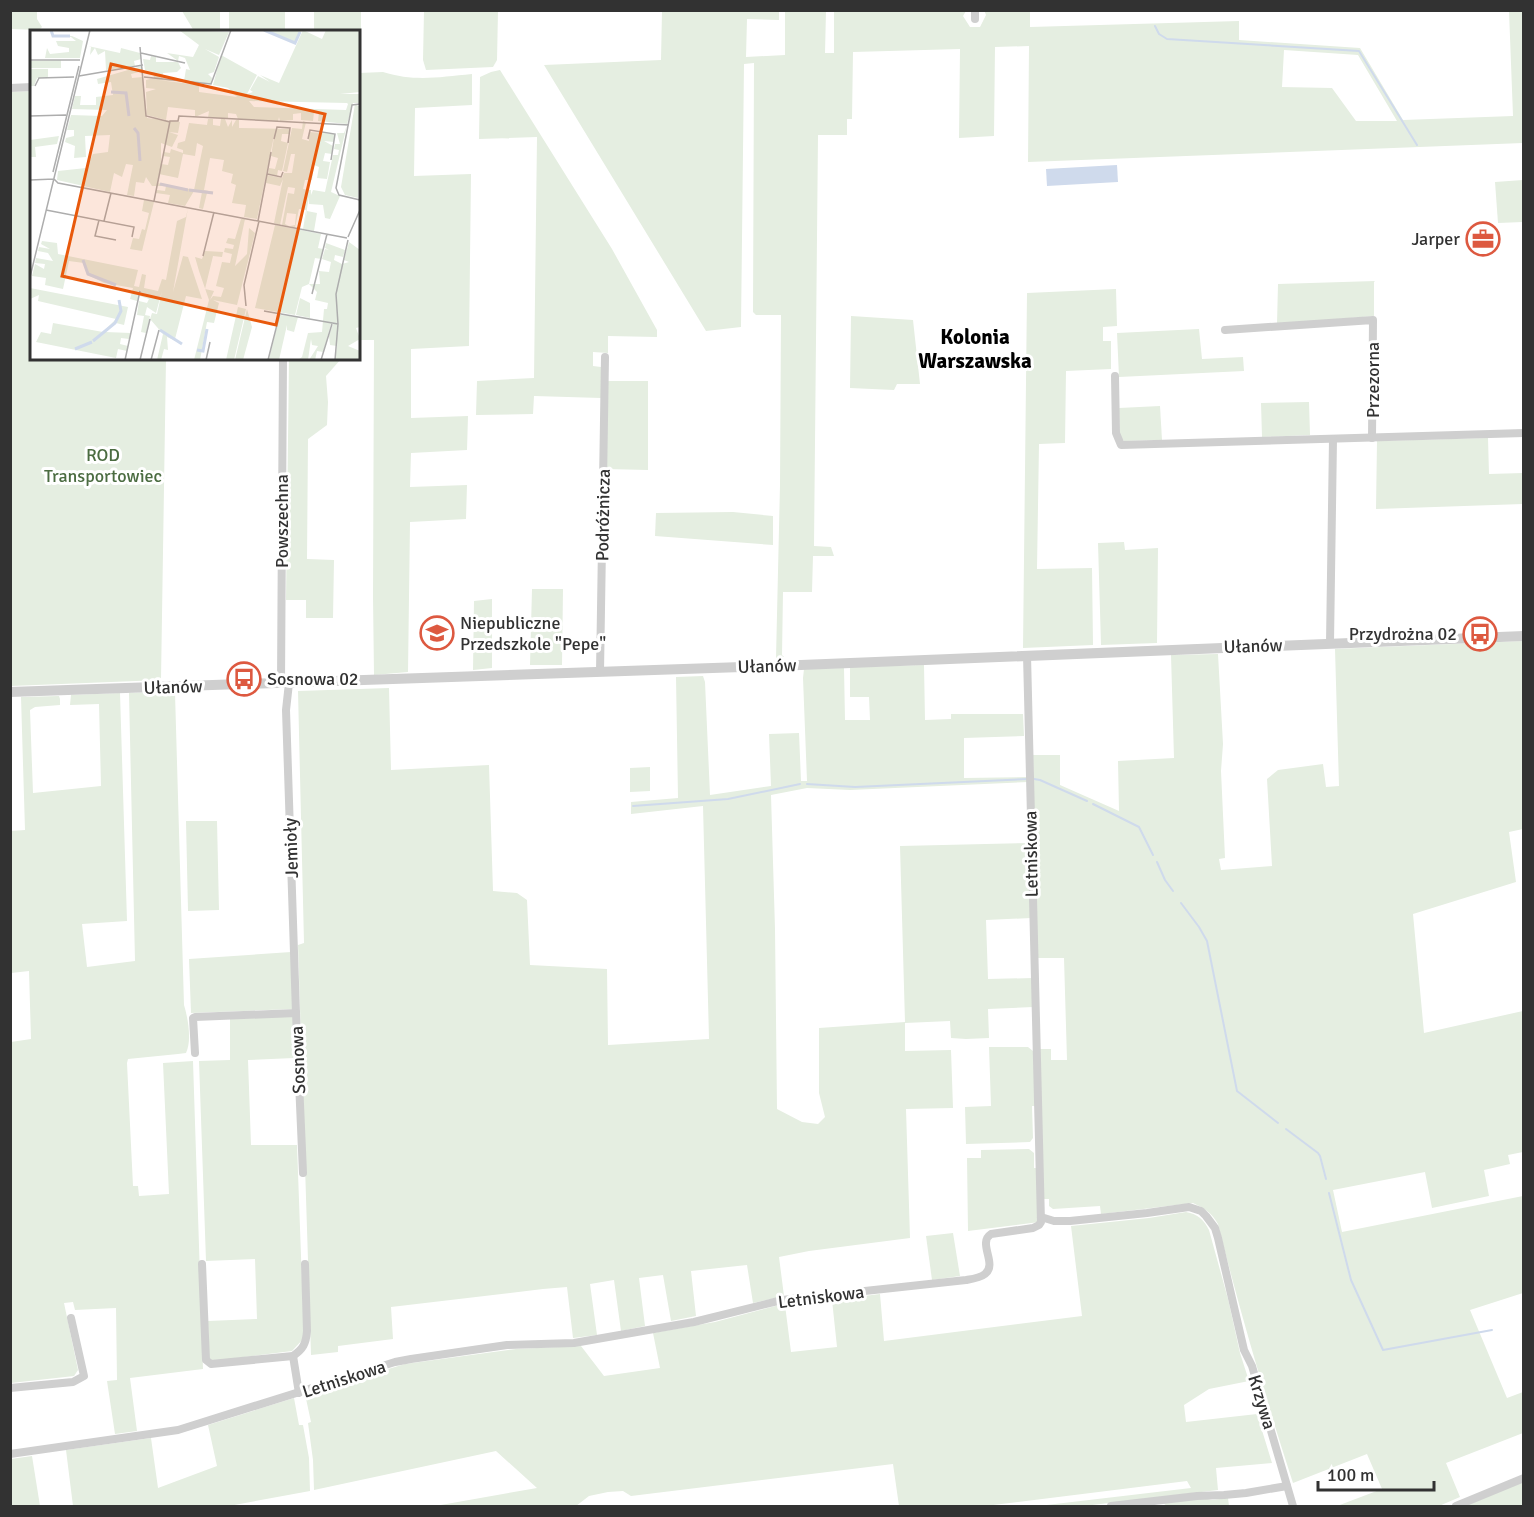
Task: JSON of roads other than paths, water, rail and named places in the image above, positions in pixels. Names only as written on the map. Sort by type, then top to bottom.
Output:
[{"type":"street","points":[[10,88],[30,87]]},
{"type":"street","name":"Przezorna","points":[[1225,330],[1373,321],[1372,438],[1524,433]]},
{"type":"street","name":"Podróżnicza","points":[[600,672],[605,357]]},
{"type":"street","name":"Powszechna","points":[[283,360],[285,683]]},
{"type":"street","points":[[1115,376],[1116,433],[1120,445],[1372,438]]},
{"type":"street","points":[[1330,643],[1333,439]]},
{"type":"street","name":"Ułanów","points":[[10,692],[600,672],[1524,636]]},
{"type":"street","name":"Letniskowa","points":[[10,1454],[178,1430],[411,1359],[507,1345],[574,1343],[694,1322],[782,1300],[975,1278],[986,1273],[989,1263],[985,1241],[987,1236],[991,1233],[1033,1228],[1041,1222],[1028,656]]},
{"type":"street","name":"Jemioły","points":[[285,683],[296,1013]]},
{"type":"street","name":"Sosnowa","points":[[195,1053],[193,1018],[195,1017],[296,1013],[303,1173]]},
{"type":"street","name":"Krzywa","points":[[1041,1217],[1054,1221],[1070,1221],[1189,1207],[1201,1211],[1206,1216],[1215,1228],[1244,1350],[1252,1366],[1293,1506]]},
{"type":"street","points":[[202,1264],[206,1360],[211,1364],[293,1356],[302,1349],[306,1342],[307,1331],[305,1264]]},
{"type":"street","points":[[10,1388],[73,1382],[84,1376],[71,1318]]},
{"type":"street","points":[[293,1356],[299,1393]]},
{"type":"street","points":[[1456,1506],[1524,1478]]},
{"type":"street","points":[[1111,1506],[1246,1493],[1287,1486]]},
{"type":"water","points":[[1117,165],[1118,182],[1047,186],[1046,169]]},
{"type":"waterway","points":[[1155,26],[1159,34],[1167,39],[1359,51],[1417,145]]},
{"type":"waterway","points":[[807,784],[855,787],[1028,779]]},
{"type":"waterway","points":[[1034,779],[1087,801]]},
{"type":"waterway","points":[[633,806],[728,799],[800,784]]},
{"type":"waterway","points":[[1093,804],[1139,827],[1153,855]]},
{"type":"waterway","points":[[1157,862],[1173,891]]},
{"type":"waterway","points":[[1181,903],[1207,941],[1237,1091],[1278,1123]]},
{"type":"waterway","points":[[1286,1129],[1318,1153],[1326,1179]]},
{"type":"waterway","points":[[1329,1193],[1351,1280],[1383,1350],[1492,1330]]},
{"type":"place","name":"Jarper","points":[[1483,239]]},
{"type":"place","name":"Niepubliczne Przedszkole \"Pepe\"","points":[[437,633]]},
{"type":"place","name":"Przydrożna 02","points":[[1480,634]]},
{"type":"place","name":"Sosnowa 02","points":[[244,679]]},
{"type":"district","name":"Kolonia Warszawska","points":[[975,349]]},
{"type":"park label","name":"ROD Transportowiec","points":[[103,465]]}]
